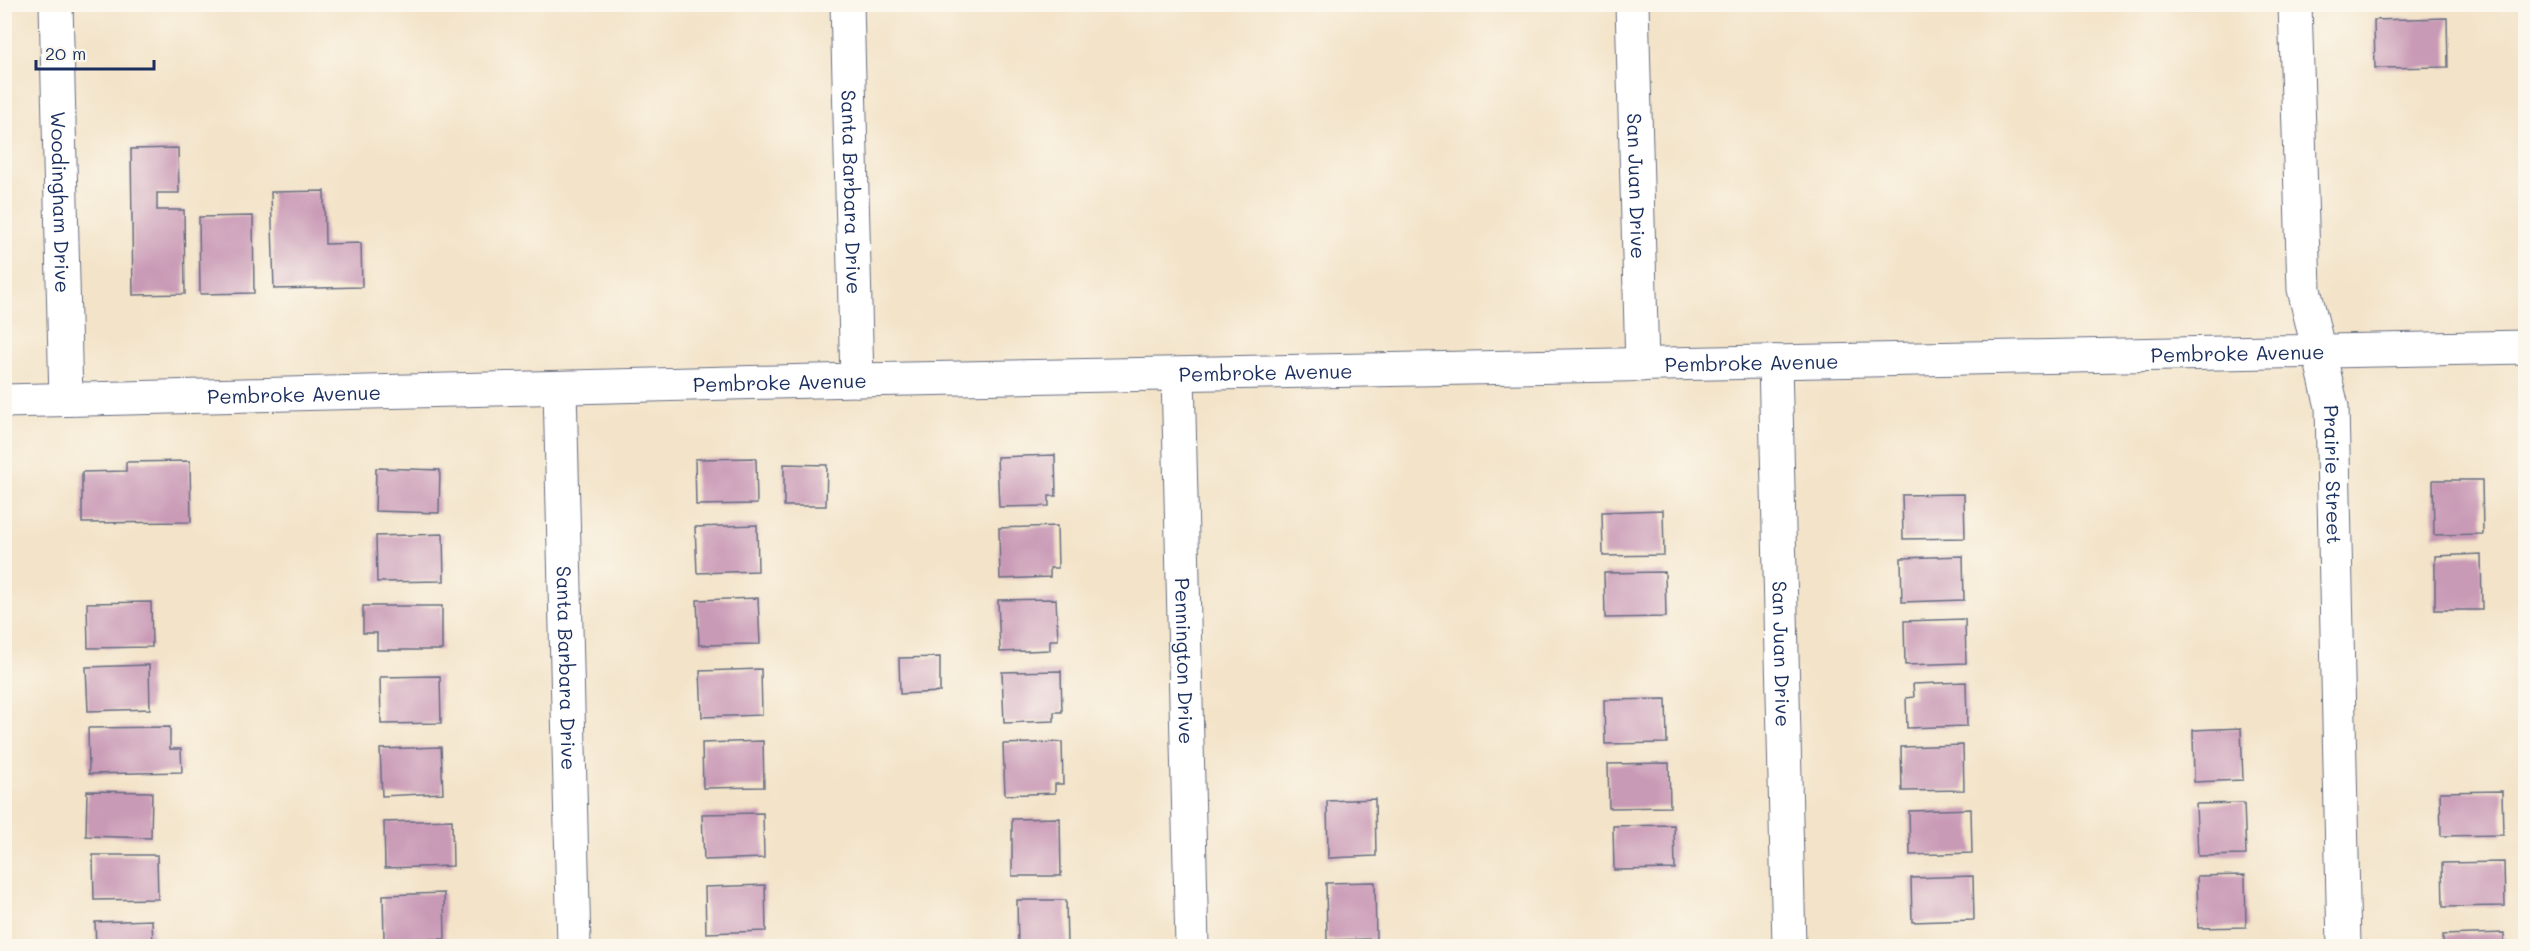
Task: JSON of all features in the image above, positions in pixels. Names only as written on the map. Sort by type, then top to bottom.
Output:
[{"type":"street","name":"Woodingham Drive","points":[[56,4],[66,399]]},
{"type":"street","name":"Santa Barbara Drive","points":[[847,4],[857,380]]},
{"type":"street","name":"San Juan Drive","points":[[1632,4],[1642,365]]},
{"type":"street","name":"Prairie Street","points":[[2295,4],[2304,289],[2332,407],[2344,946]]},
{"type":"street","name":"Pembroke Avenue","points":[[4,401],[857,380],[2526,347]]},
{"type":"street","name":"San Juan Drive","points":[[1775,362],[1789,946]]},
{"type":"street","name":"Pennington Drive","points":[[1178,375],[1192,946]]},
{"type":"street","name":"Santa Barbara Drive","points":[[560,389],[574,946]]},
{"type":"building","points":[[2146,4],[2206,4],[2206,7],[2146,8]]},
{"type":"building","points":[[2447,18],[2448,67],[2375,68],[2374,20]]},
{"type":"building","points":[[178,148],[179,193],[157,193],[157,210],[184,210],[185,294],[133,295],[131,149]]},
{"type":"building","points":[[324,191],[325,244],[361,243],[362,287],[274,289],[271,192]]},
{"type":"building","points":[[253,216],[254,293],[200,294],[199,217]]},
{"type":"building","points":[[1055,455],[1056,496],[1049,496],[1049,506],[999,507],[997,457]]},
{"type":"building","points":[[756,458],[757,504],[696,505],[695,459]]},
{"type":"building","points":[[190,461],[191,522],[82,523],[82,472],[126,471],[126,462]]},
{"type":"building","points":[[784,464],[827,465],[826,506],[784,506]]},
{"type":"building","points":[[376,468],[440,470],[439,513],[375,511]]},
{"type":"building","points":[[2433,480],[2482,480],[2483,534],[2434,535]]},
{"type":"building","points":[[1964,494],[1965,538],[1903,539],[1902,495]]},
{"type":"building","points":[[1663,510],[1664,555],[1603,556],[1602,512]]},
{"type":"building","points":[[757,525],[758,571],[697,573],[695,527]]},
{"type":"building","points":[[1057,526],[1058,568],[1050,568],[1050,577],[1000,579],[999,528]]},
{"type":"building","points":[[443,534],[444,581],[377,582],[376,536]]},
{"type":"building","points":[[2481,554],[2482,610],[2435,610],[2435,556]]},
{"type":"building","points":[[1963,556],[1964,600],[1902,602],[1901,558]]},
{"type":"building","points":[[1665,572],[1666,617],[1605,618],[1604,573]]},
{"type":"building","points":[[758,598],[760,644],[699,645],[697,600]]},
{"type":"building","points":[[1056,599],[1058,640],[1050,640],[1050,650],[1000,652],[998,600]]},
{"type":"building","points":[[151,602],[152,647],[88,648],[87,603]]},
{"type":"building","points":[[363,606],[442,606],[442,650],[377,650],[377,633],[363,633]]},
{"type":"building","points":[[1965,619],[1966,663],[1905,665],[1904,621]]},
{"type":"building","points":[[940,657],[940,692],[900,694],[899,658]]},
{"type":"building","points":[[149,665],[150,709],[88,711],[86,667]]},
{"type":"building","points":[[761,669],[762,715],[702,717],[700,671]]},
{"type":"building","points":[[1061,671],[1062,712],[1054,712],[1054,721],[1004,723],[1002,672]]},
{"type":"building","points":[[440,676],[441,723],[381,724],[380,677]]},
{"type":"building","points":[[1966,682],[1967,726],[1907,728],[1906,698],[1914,697],[1913,684]]},
{"type":"building","points":[[1666,699],[1667,743],[1605,744],[1604,700]]},
{"type":"building","points":[[170,727],[170,749],[181,749],[182,772],[89,774],[88,728]]},
{"type":"building","points":[[2241,728],[2243,780],[2194,782],[2193,730]]},
{"type":"building","points":[[763,741],[764,787],[703,788],[702,743]]},
{"type":"building","points":[[1062,742],[1063,784],[1055,784],[1055,793],[1005,795],[1003,744]]},
{"type":"building","points":[[1963,745],[1964,790],[1902,791],[1901,747]]},
{"type":"building","points":[[441,747],[443,793],[382,796],[380,749]]},
{"type":"building","points":[[1669,763],[1670,807],[1609,808],[1608,764]]},
{"type":"building","points":[[87,791],[152,792],[151,838],[86,836]]},
{"type":"building","points":[[2502,791],[2503,835],[2441,836],[2440,792]]},
{"type":"building","points":[[1375,799],[1376,856],[1328,858],[1327,801]]},
{"type":"building","points":[[2244,803],[2246,855],[2198,856],[2196,804]]},
{"type":"building","points":[[1971,809],[1972,853],[1910,855],[1909,811]]},
{"type":"building","points":[[763,813],[764,858],[704,860],[702,814]]},
{"type":"building","points":[[1060,818],[1061,876],[1012,876],[1012,819]]},
{"type":"building","points":[[452,820],[453,866],[385,868],[384,822]]},
{"type":"building","points":[[1674,825],[1675,869],[1614,870],[1613,826]]},
{"type":"building","points":[[93,855],[157,855],[158,899],[94,900]]},
{"type":"building","points":[[2504,862],[2505,906],[2443,907],[2442,863]]},
{"type":"building","points":[[2245,875],[2246,927],[2198,928],[2197,876]]},
{"type":"building","points":[[1973,876],[1974,920],[1912,922],[1911,878]]},
{"type":"building","points":[[1375,882],[1376,939],[1327,940],[1326,883]]},
{"type":"building","points":[[765,885],[766,931],[706,933],[705,887]]},
{"type":"building","points":[[444,893],[445,939],[384,939],[383,895]]},
{"type":"building","points":[[1017,900],[1066,900],[1067,946],[1018,946]]},
{"type":"building","points":[[152,920],[153,946],[96,946],[95,922]]},
{"type":"building","points":[[2504,933],[2504,946],[2443,946],[2443,935]]}]
